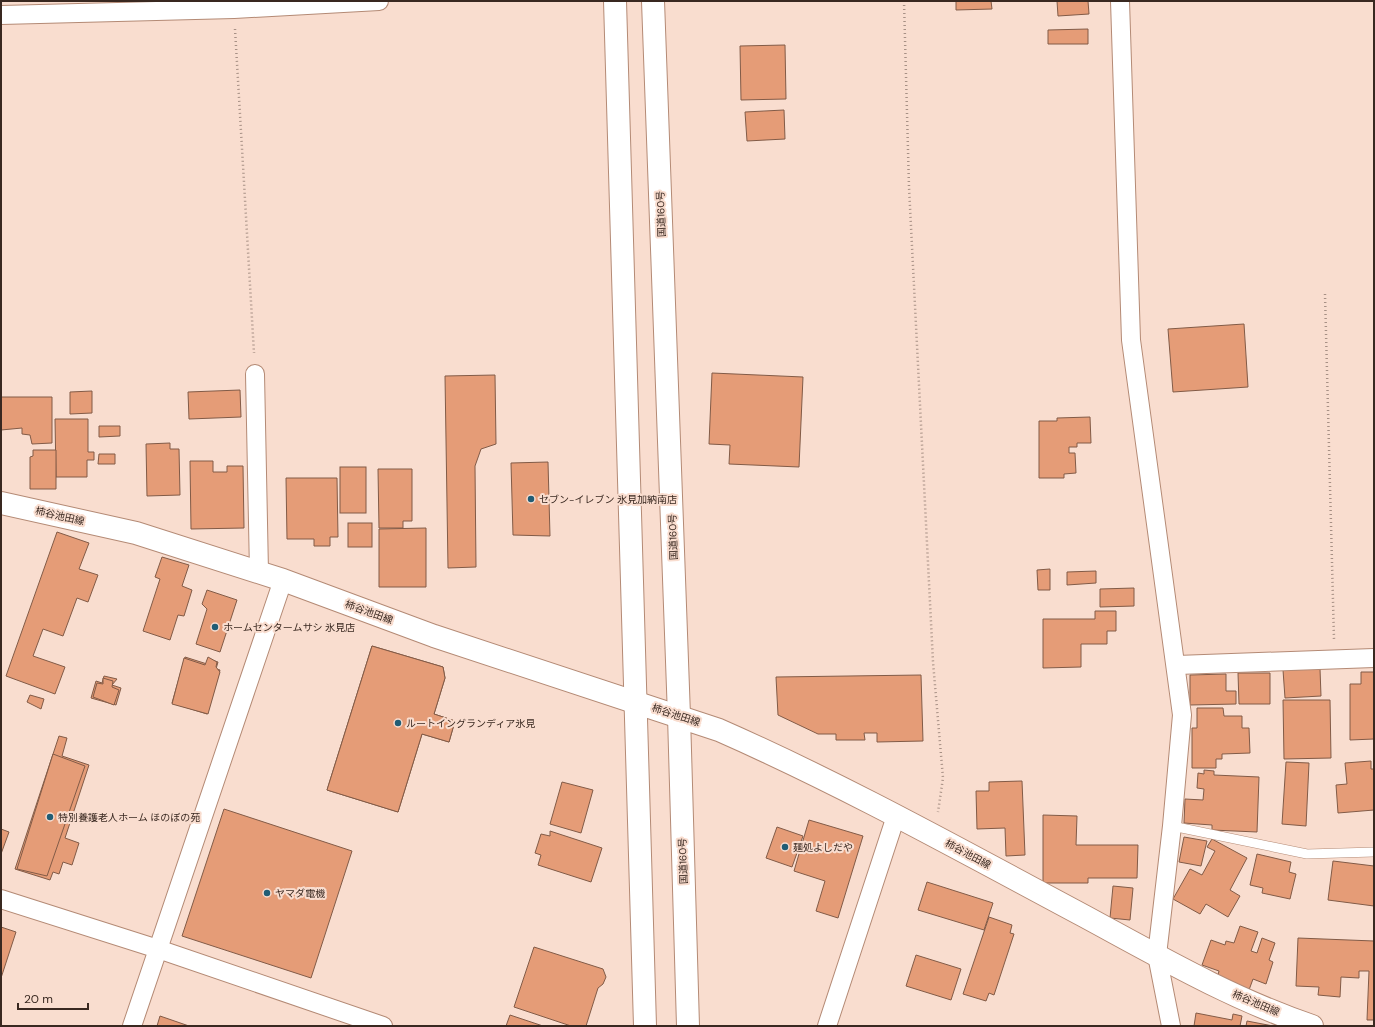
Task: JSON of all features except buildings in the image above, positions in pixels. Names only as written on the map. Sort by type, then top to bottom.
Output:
[{"type":"main road","points":[[615,1],[645,1026]]},
{"type":"main road","name":"国道160号","points":[[653,1],[679,716],[688,1026]]},
{"type":"main road","name":"柿谷池田線","points":[[1,503],[136,533],[283,580],[434,636],[719,730],[760,748],[935,836],[1207,982],[1312,1026]]},
{"type":"street","points":[[1,15],[234,5],[379,1]]},
{"type":"street","points":[[1120,1],[1131,340],[1177,665],[1182,715],[1172,826],[1157,955],[1171,1026]]},
{"type":"street","points":[[255,374],[259,572]]},
{"type":"street","points":[[132,1026],[283,580]]},
{"type":"street","points":[[1177,665],[1374,658]]},
{"type":"street","points":[[827,1026],[896,816]]},
{"type":"street","points":[[1,898],[158,949],[383,1026]]},
{"type":"lane","points":[[1172,826],[1307,854],[1374,852]]},
{"type":"path","points":[[904,1],[909,187],[933,662],[943,778],[935,836]]},
{"type":"path","points":[[234,5],[255,374]]},
{"type":"path","points":[[1325,294],[1334,660]]},
{"type":"place","name":"セブン-イレブン 氷見加納南店","points":[[531,499]]},
{"type":"place","name":"ホームセンタームサシ 氷見店","points":[[215,627]]},
{"type":"place","name":"ルートイングランディア氷見","points":[[398,723]]},
{"type":"place","name":"特別養護老人ホーム ほのぼの苑","points":[[50,817]]},
{"type":"place","name":"麺処よしだや","points":[[785,847]]},
{"type":"place","name":"ヤマダ電機","points":[[267,893]]}]
